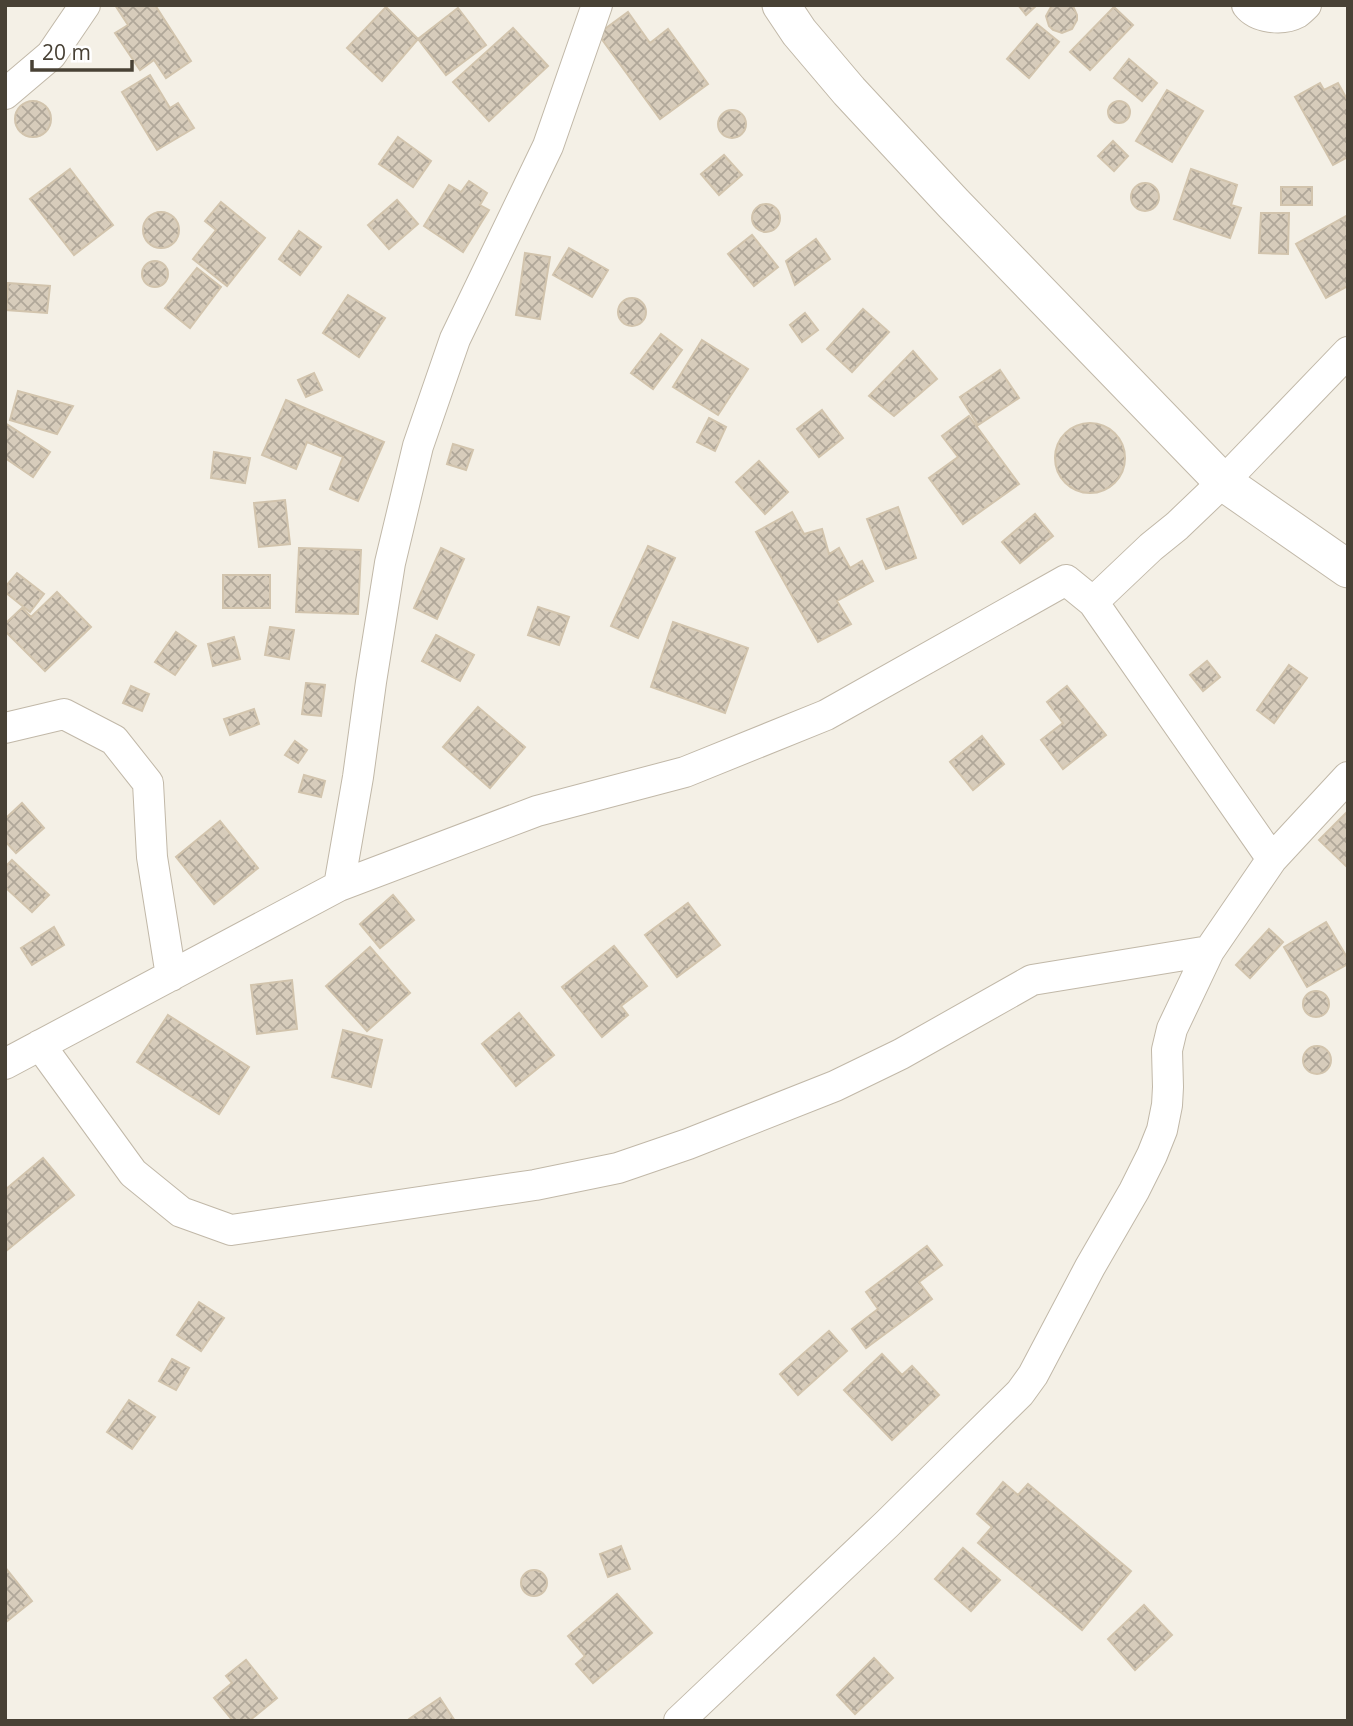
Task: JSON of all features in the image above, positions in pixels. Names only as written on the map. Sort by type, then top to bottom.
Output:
[{"type":"street","points":[[5,94],[51,55],[85,5]]},
{"type":"street","points":[[339,886],[390,563],[418,446],[455,340],[548,146],[597,5]]},
{"type":"street","points":[[781,5],[799,32],[849,91],[953,203],[1223,482],[1348,569]]},
{"type":"street","points":[[1247,5],[1253,12],[1277,17],[1295,14],[1306,5]]},
{"type":"street","points":[[1093,603],[1223,482],[1348,352]]},
{"type":"street","points":[[5,1064],[339,886],[537,811],[685,772],[826,715],[1066,580],[1093,603],[1272,859]]},
{"type":"street","points":[[5,728],[64,714],[114,740],[148,783],[152,857],[171,976]]},
{"type":"street","points":[[678,1721],[905,1506],[1020,1393],[1033,1375],[1152,1155],[1162,1130],[1167,1105],[1167,1050],[1172,1029],[1209,951],[1272,859],[1348,778]]},
{"type":"street","points":[[40,1045],[134,1173],[180,1212],[231,1230],[535,1185],[618,1168],[688,1144],[835,1086],[901,1054],[1032,980],[1209,951]]},
{"type":"building","points":[[115,5],[155,5],[191,61],[166,78],[154,60],[140,70],[115,33],[128,25]]},
{"type":"building","points":[[1018,5],[1037,5],[1026,15]]},
{"type":"building","points":[[1052,5],[1073,6],[1077,20],[1072,29],[1062,33],[1049,26],[1046,16]]},
{"type":"building","points":[[386,7],[418,39],[382,81],[347,48]]},
{"type":"building","points":[[1114,7],[1133,25],[1090,70],[1070,52]]},
{"type":"building","points":[[458,8],[486,45],[446,75],[418,39]]},
{"type":"building","points":[[628,12],[650,43],[668,29],[708,84],[660,119],[598,34]]},
{"type":"building","points":[[1037,24],[1059,42],[1029,78],[1007,59]]},
{"type":"building","points":[[513,28],[548,66],[489,121],[453,82]]},
{"type":"building","points":[[1129,59],[1157,83],[1142,101],[1114,78]]},
{"type":"building","points":[[150,75],[170,108],[178,103],[194,128],[157,150],[122,92]]},
{"type":"building","points":[[1320,83],[1324,90],[1338,83],[1348,101],[1348,157],[1333,165],[1295,97]]},
{"type":"building","points":[[1167,90],[1203,111],[1172,162],[1136,141]]},
{"type":"building","points":[[33,101],[45,107],[51,119],[45,131],[33,137],[21,131],[15,119],[21,107]]},
{"type":"building","points":[[1119,101],[1127,104],[1130,112],[1127,120],[1119,123],[1111,120],[1108,112],[1111,104]]},
{"type":"building","points":[[732,110],[742,114],[746,124],[742,134],[732,138],[722,134],[718,124],[722,114]]},
{"type":"building","points":[[398,137],[431,161],[413,187],[379,164]]},
{"type":"building","points":[[1113,141],[1128,156],[1114,171],[1098,156]]},
{"type":"building","points":[[724,155],[742,175],[719,195],[701,174]]},
{"type":"building","points":[[70,169],[113,225],[74,255],[30,199]]},
{"type":"building","points":[[1191,169],[1237,185],[1231,205],[1241,208],[1230,238],[1174,219]]},
{"type":"building","points":[[469,181],[487,193],[480,205],[489,210],[463,252],[424,226],[449,185],[461,192]]},
{"type":"building","points":[[1145,183],[1155,187],[1159,197],[1155,207],[1145,211],[1135,207],[1131,197],[1135,187]]},
{"type":"building","points":[[1281,187],[1312,187],[1312,205],[1281,205]]},
{"type":"building","points":[[397,200],[418,224],[389,249],[368,225]]},
{"type":"building","points":[[221,202],[265,238],[227,286],[193,259],[216,230],[205,221]]},
{"type":"building","points":[[766,204],[776,208],[780,218],[776,228],[766,232],[756,228],[752,218],[756,208]]},
{"type":"building","points":[[161,212],[174,217],[179,230],[174,243],[161,248],[148,243],[143,230],[148,217]]},
{"type":"building","points":[[1261,213],[1289,213],[1288,254],[1259,253]]},
{"type":"building","points":[[1348,215],[1348,286],[1326,298],[1296,244]]},
{"type":"building","points":[[299,231],[321,247],[300,275],[279,259]]},
{"type":"building","points":[[752,235],[778,267],[754,286],[728,254]]},
{"type":"building","points":[[816,239],[830,259],[795,285],[786,261]]},
{"type":"building","points":[[569,248],[608,270],[592,297],[553,275]]},
{"type":"building","points":[[525,253],[550,257],[540,319],[516,315]]},
{"type":"building","points":[[155,261],[164,265],[168,274],[164,283],[155,287],[146,283],[142,274],[146,265]]},
{"type":"building","points":[[197,268],[221,287],[190,328],[165,308]]},
{"type":"building","points":[[8,283],[50,286],[47,313],[6,310]]},
{"type":"building","points":[[348,295],[385,318],[359,357],[323,333]]},
{"type":"building","points":[[632,298],[642,302],[646,312],[642,322],[632,326],[622,322],[618,312],[622,302]]},
{"type":"building","points":[[863,309],[889,332],[852,372],[827,349]]},
{"type":"building","points":[[805,313],[818,330],[802,342],[790,325]]},
{"type":"building","points":[[661,334],[682,350],[653,389],[631,373]]},
{"type":"building","points":[[702,340],[748,369],[718,415],[673,387]]},
{"type":"building","points":[[913,351],[937,379],[894,416],[869,396]]},
{"type":"building","points":[[1000,370],[1019,398],[978,425],[960,397]]},
{"type":"building","points":[[314,373],[322,390],[306,397],[298,380]]},
{"type":"building","points":[[18,391],[73,406],[57,434],[10,420]]},
{"type":"building","points":[[286,400],[384,442],[358,501],[330,489],[343,457],[307,442],[296,469],[262,455]]},
{"type":"building","points":[[822,410],[843,438],[819,457],[797,429]]},
{"type":"building","points":[[969,416],[1019,484],[963,524],[929,478],[958,457],[942,436]]},
{"type":"building","points":[[709,418],[726,427],[715,451],[697,442]]},
{"type":"building","points":[[5,423],[50,452],[33,477],[5,458]]},
{"type":"building","points":[[1090,423],[1109,429],[1119,439],[1125,458],[1119,477],[1109,487],[1090,493],[1071,487],[1061,477],[1055,458],[1061,439],[1071,429]]},
{"type":"building","points":[[453,444],[473,450],[466,470],[447,464]]},
{"type":"building","points":[[214,452],[250,458],[245,483],[211,478]]},
{"type":"building","points":[[759,461],[788,492],[765,514],[736,482]]},
{"type":"building","points":[[285,500],[290,544],[259,547],[254,503]]},
{"type":"building","points":[[898,507],[916,558],[886,569],[867,519]]},
{"type":"building","points":[[792,512],[804,534],[822,529],[829,554],[839,548],[850,568],[862,561],[873,581],[837,601],[851,624],[818,642],[756,532]]},
{"type":"building","points":[[1035,514],[1053,536],[1020,563],[1002,542]]},
{"type":"building","points":[[648,546],[675,558],[638,638],[611,626]]},
{"type":"building","points":[[299,548],[361,550],[358,614],[296,612]]},
{"type":"building","points":[[441,548],[464,559],[437,619],[414,608]]},
{"type":"building","points":[[17,573],[44,594],[30,612],[5,592],[5,587]]},
{"type":"building","points":[[223,575],[270,575],[270,608],[223,608]]},
{"type":"building","points":[[57,592],[91,627],[45,671],[5,631],[5,624],[22,608],[31,617]]},
{"type":"building","points":[[538,607],[569,617],[559,645],[528,635]]},
{"type":"building","points":[[673,622],[748,648],[725,713],[651,687]]},
{"type":"building","points":[[270,627],[294,630],[289,659],[265,655]]},
{"type":"building","points":[[176,632],[196,646],[175,675],[155,662]]},
{"type":"building","points":[[436,635],[474,655],[460,681],[422,661]]},
{"type":"building","points":[[234,637],[240,659],[213,666],[208,644]]},
{"type":"building","points":[[1207,661],[1220,677],[1203,691],[1190,675]]},
{"type":"building","points":[[1289,665],[1307,678],[1274,723],[1257,710]]},
{"type":"building","points":[[306,683],[325,685],[321,716],[302,714]]},
{"type":"building","points":[[131,686],[149,694],[142,711],[123,703]]},
{"type":"building","points":[[1067,686],[1106,735],[1063,769],[1041,740],[1063,723],[1047,702]]},
{"type":"building","points":[[478,707],[525,747],[490,788],[443,747]]},
{"type":"building","points":[[254,709],[259,724],[230,735],[224,719]]},
{"type":"building","points":[[982,736],[1004,764],[973,790],[950,762]]},
{"type":"building","points":[[295,741],[307,750],[298,763],[285,755]]},
{"type":"building","points":[[304,775],[325,781],[321,797],[299,792]]},
{"type":"building","points":[[22,803],[44,828],[16,853],[5,841],[5,819]]},
{"type":"building","points":[[1348,811],[1348,868],[1319,840]]},
{"type":"building","points":[[220,821],[258,868],[214,904],[176,857]]},
{"type":"building","points":[[12,860],[49,895],[32,912],[5,887],[5,867]]},
{"type":"building","points":[[393,895],[414,920],[380,948],[360,924]]},
{"type":"building","points":[[688,903],[720,945],[677,977],[645,935]]},
{"type":"building","points":[[1326,922],[1348,959],[1348,964],[1307,987],[1284,947]]},
{"type":"building","points":[[54,927],[64,945],[32,965],[21,948]]},
{"type":"building","points":[[1269,929],[1283,942],[1250,978],[1236,965]]},
{"type":"building","points":[[614,946],[647,986],[621,1006],[628,1015],[602,1037],[562,987]]},
{"type":"building","points":[[370,947],[410,993],[367,1031],[326,986]]},
{"type":"building","points":[[292,980],[297,1029],[257,1034],[251,985]]},
{"type":"building","points":[[1316,991],[1325,995],[1329,1004],[1325,1013],[1316,1017],[1307,1013],[1303,1004],[1307,995]]},
{"type":"building","points":[[519,1013],[554,1055],[516,1086],[482,1044]]},
{"type":"building","points":[[168,1015],[249,1067],[219,1114],[137,1062]]},
{"type":"building","points":[[343,1030],[382,1040],[371,1087],[332,1077]]},
{"type":"building","points":[[1317,1046],[1327,1050],[1331,1060],[1327,1070],[1317,1074],[1307,1070],[1303,1060],[1307,1050]]},
{"type":"building","points":[[43,1158],[74,1195],[5,1252],[5,1190]]},
{"type":"building","points":[[927,1246],[942,1265],[919,1282],[932,1299],[866,1348],[852,1329],[878,1309],[866,1292]]},
{"type":"building","points":[[199,1302],[224,1318],[201,1351],[177,1335]]},
{"type":"building","points":[[829,1331],[847,1351],[798,1395],[780,1374]]},
{"type":"building","points":[[882,1354],[902,1375],[912,1366],[939,1395],[892,1440],[844,1390]]},
{"type":"building","points":[[172,1359],[189,1368],[176,1390],[159,1381]]},
{"type":"building","points":[[129,1400],[155,1417],[132,1449],[107,1432]]},
{"type":"building","points":[[1003,1482],[1018,1495],[1028,1484],[1131,1571],[1082,1630],[978,1543],[992,1527],[977,1514]]},
{"type":"building","points":[[621,1546],[630,1569],[608,1577],[600,1554]]},
{"type":"building","points":[[963,1548],[1000,1580],[971,1611],[935,1579]]},
{"type":"building","points":[[5,1567],[32,1601],[5,1623]]},
{"type":"building","points":[[534,1570],[543,1574],[547,1583],[543,1592],[534,1596],[525,1592],[521,1583],[525,1574]]},
{"type":"building","points":[[617,1594],[652,1633],[593,1683],[576,1664],[585,1656],[568,1636]]},
{"type":"building","points":[[1144,1605],[1172,1635],[1135,1670],[1108,1639]]},
{"type":"building","points":[[874,1658],[893,1678],[855,1714],[837,1695]]},
{"type":"building","points":[[246,1660],[277,1698],[249,1721],[233,1721],[214,1698],[232,1683],[226,1676]]},
{"type":"building","points":[[440,1698],[455,1721],[410,1721],[409,1719]]}]
